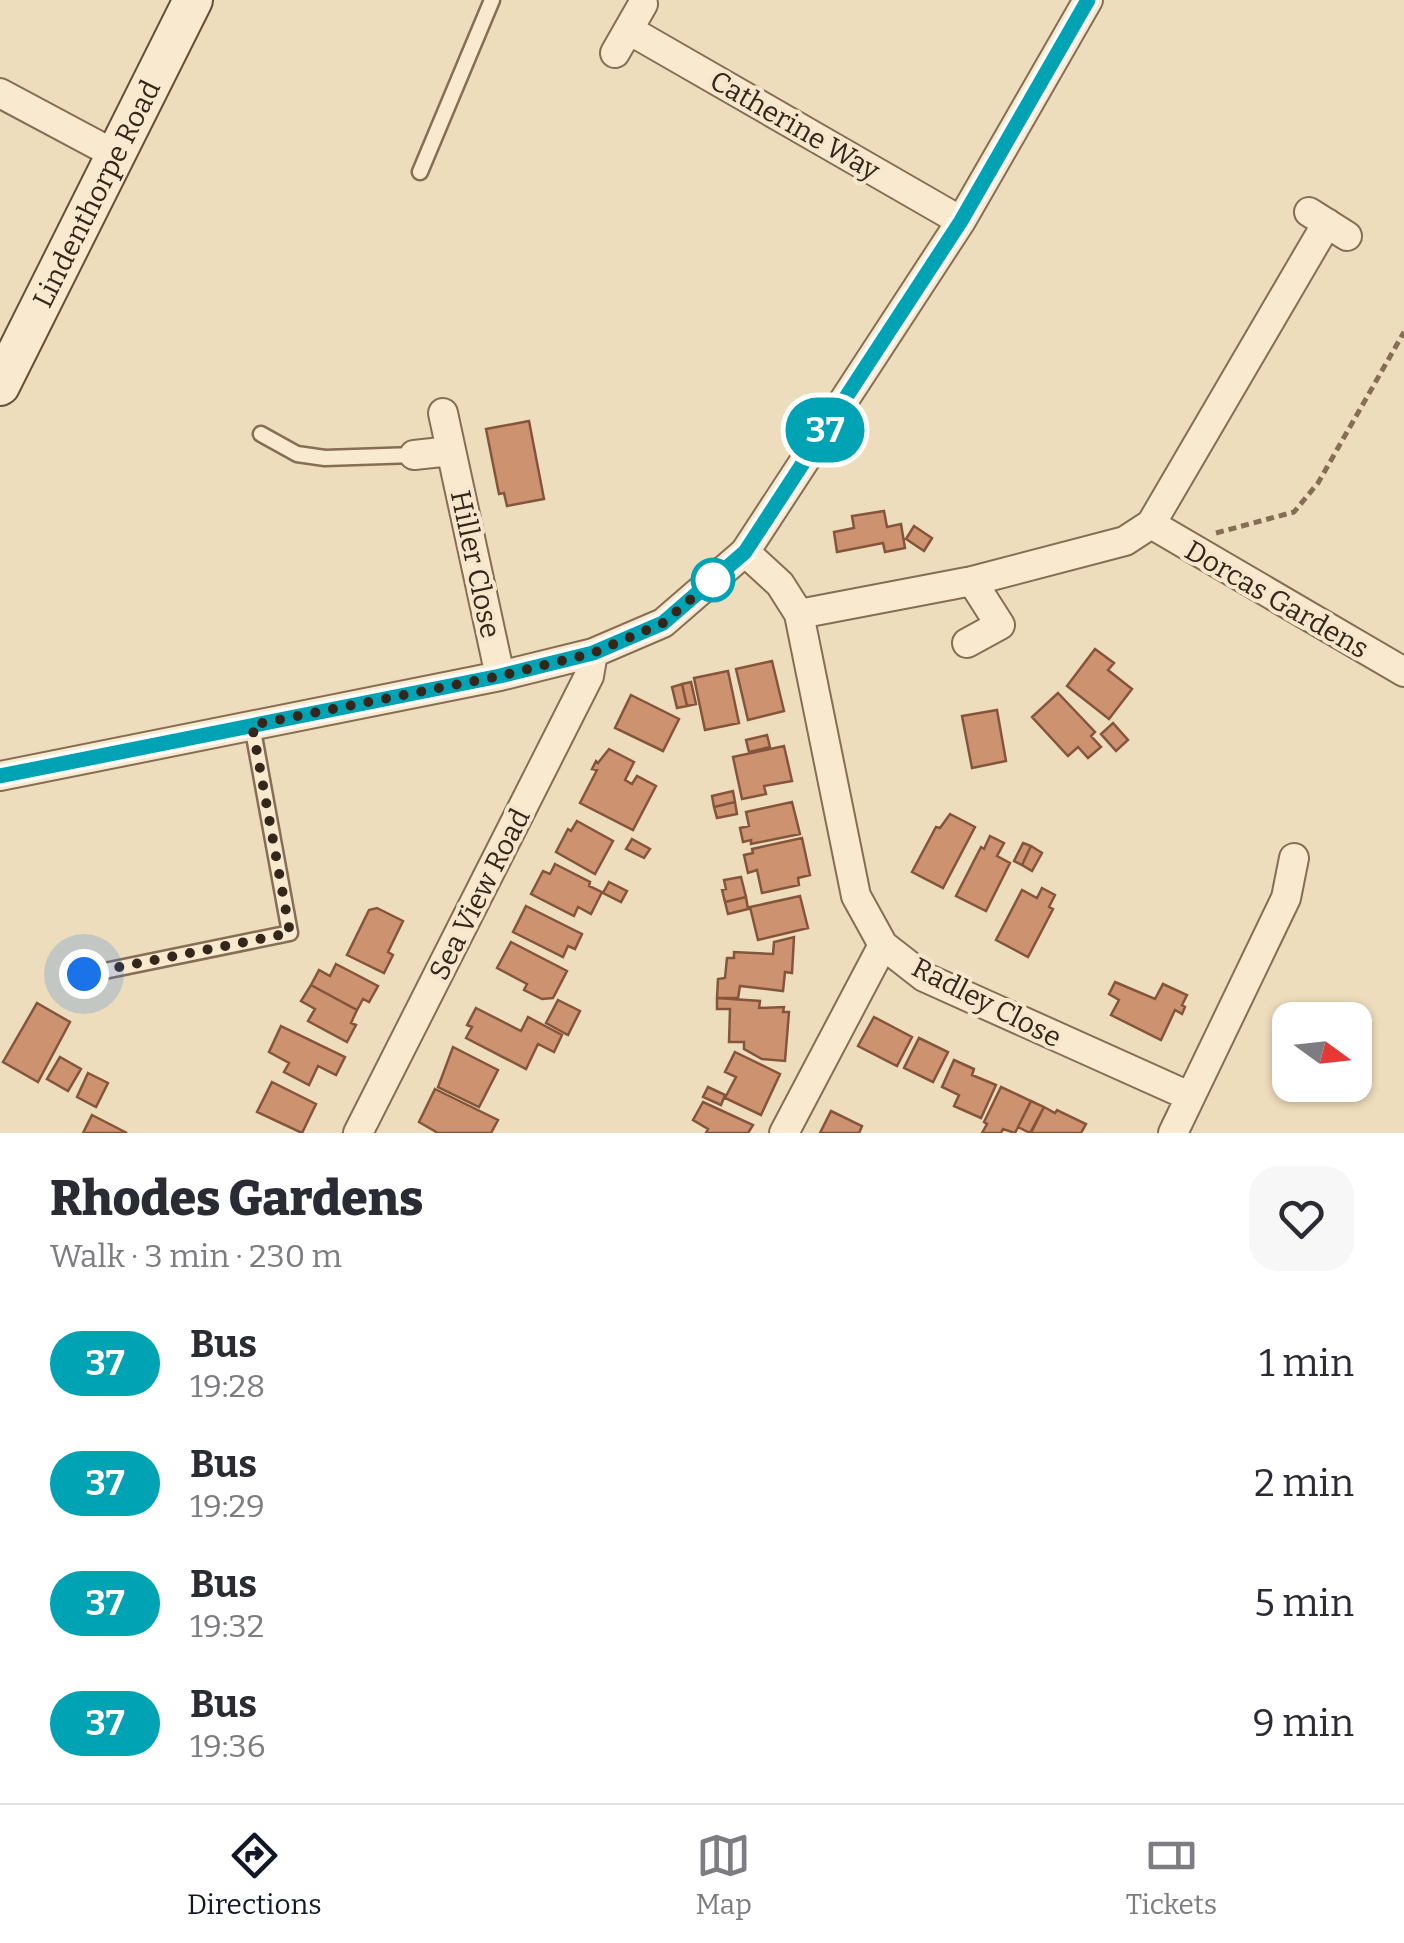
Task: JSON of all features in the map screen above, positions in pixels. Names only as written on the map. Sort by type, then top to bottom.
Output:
[{"type":"street","name":"Lindenthorpe Road","points":[[0,386],[193,0]]},
{"type":"street","points":[[0,776],[500,676],[593,653],[663,623],[745,552],[961,221],[1088,0]]},
{"type":"street","name":"Catherine Way","points":[[643,4],[622,41],[961,221]]},
{"type":"street","points":[[0,92],[116,155]]},
{"type":"street","points":[[745,552],[780,584],[799,614],[972,581],[1125,541],[1151,524],[1328,224]]},
{"type":"street","name":"Hiller Close","points":[[444,412],[500,676]]},
{"type":"street","name":"Hiller Close","points":[[414,455],[451,452]]},
{"type":"street","name":"Dorcas Gardens","points":[[1151,524],[1404,672]]},
{"type":"street","points":[[967,643],[1000,625],[972,581]]},
{"type":"street","name":"Radley Close","points":[[799,614],[856,896],[882,944],[924,977],[1189,1096]]},
{"type":"street","name":"Sea View Road","points":[[358,1133],[588,676],[593,653]]},
{"type":"street","points":[[1172,1133],[1286,898],[1294,858]]},
{"type":"street","points":[[784,1133],[882,944]]},
{"type":"lane","points":[[420,172],[492,0]]},
{"type":"lane","points":[[261,434],[297,454],[325,458],[414,455]]},
{"type":"lane","points":[[84,974],[290,933],[252,725]]},
{"type":"path","points":[[1179,542],[1294,512],[1318,483],[1404,332]]},
{"type":"building","points":[[529,421],[544,499],[507,506],[504,493],[499,494],[486,429]]},
{"type":"building","points":[[884,511],[887,527],[901,524],[905,548],[885,552],[883,543],[837,552],[834,532],[854,528],[852,516]]},
{"type":"building","points":[[914,526],[932,538],[924,551],[906,539]]},
{"type":"building","points":[[1095,649],[1114,663],[1108,670],[1132,689],[1109,719],[1067,686]]},
{"type":"building","points":[[772,661],[784,711],[748,720],[736,669]]},
{"type":"building","points":[[728,671],[739,723],[705,730],[694,678]]},
{"type":"building","points":[[691,682],[696,704],[687,706],[682,684]]},
{"type":"building","points":[[682,684],[687,706],[677,708],[672,687]]},
{"type":"building","points":[[1058,693],[1095,732],[1091,736],[1101,747],[1088,758],[1078,747],[1068,756],[1032,717]]},
{"type":"building","points":[[631,695],[679,719],[663,751],[615,728]]},
{"type":"building","points":[[997,710],[1006,761],[972,768],[962,716]]},
{"type":"building","points":[[1113,723],[1128,740],[1116,751],[1101,734]]},
{"type":"building","points":[[767,735],[770,747],[749,752],[746,740]]},
{"type":"building","points":[[784,746],[792,781],[764,786],[766,794],[742,799],[733,757]]},
{"type":"building","points":[[609,749],[634,762],[625,780],[632,784],[637,776],[656,786],[633,830],[580,803],[597,770],[592,769],[596,761]]},
{"type":"building","points":[[733,791],[735,802],[714,807],[712,796]]},
{"type":"building","points":[[735,802],[737,814],[717,818],[714,807]]},
{"type":"building","points":[[792,802],[800,834],[751,844],[751,840],[743,842],[740,828],[749,826],[746,812]]},
{"type":"building","points":[[950,814],[975,827],[943,888],[912,872],[936,827],[940,828]]},
{"type":"building","points":[[577,821],[613,841],[595,874],[556,852]]},
{"type":"building","points":[[990,836],[1004,843],[997,856],[1010,863],[986,911],[956,896]]},
{"type":"building","points":[[802,838],[810,875],[798,878],[799,885],[762,893],[757,870],[748,873],[744,855],[753,853],[752,849]]},
{"type":"building","points":[[632,839],[650,849],[644,858],[626,849]]},
{"type":"building","points":[[1023,843],[1031,846],[1022,865],[1014,861]]},
{"type":"building","points":[[1031,846],[1042,853],[1032,871],[1022,865]]},
{"type":"building","points":[[555,864],[602,892],[591,914],[578,907],[574,916],[531,894],[543,871],[550,874]]},
{"type":"building","points":[[741,877],[746,897],[725,902],[724,880]]},
{"type":"building","points":[[609,882],[627,891],[621,902],[603,893]]},
{"type":"building","points":[[1042,888],[1055,895],[1049,907],[1053,909],[1028,957],[996,940],[1022,890],[1037,898]]},
{"type":"building","points":[[800,896],[808,928],[758,940],[750,907]]},
{"type":"building","points":[[746,897],[748,909],[728,914],[725,902]]},
{"type":"building","points":[[526,906],[582,934],[575,949],[568,946],[563,957],[513,932]]},
{"type":"building","points":[[377,908],[403,921],[388,952],[393,955],[384,973],[347,955],[369,910]]},
{"type":"building","points":[[794,937],[792,973],[785,972],[783,991],[740,986],[738,998],[717,998],[718,979],[725,978],[727,958],[734,958],[734,952],[773,954],[774,942]]},
{"type":"building","points":[[511,942],[567,971],[553,998],[542,999],[524,990],[527,984],[497,968]]},
{"type":"building","points":[[336,964],[378,986],[369,1002],[363,999],[357,1010],[311,985],[319,970],[330,976]]},
{"type":"building","points":[[1115,982],[1155,999],[1163,984],[1187,995],[1182,1005],[1185,1007],[1182,1014],[1175,1010],[1161,1040],[1111,1015],[1119,1000],[1109,994]]},
{"type":"building","points":[[311,985],[357,1010],[351,1023],[356,1025],[347,1042],[308,1021],[315,1009],[301,1001]]},
{"type":"building","points":[[717,998],[760,1001],[759,1008],[784,1007],[783,1012],[789,1012],[785,1061],[762,1059],[744,1049],[744,1042],[729,1042],[730,1009],[717,1009]]},
{"type":"building","points":[[558,1000],[580,1011],[568,1035],[546,1023]]},
{"type":"building","points":[[37,1003],[70,1022],[38,1082],[3,1062]]},
{"type":"building","points":[[476,1008],[521,1031],[528,1017],[562,1035],[554,1052],[538,1044],[526,1069],[466,1038],[472,1027],[467,1025]]},
{"type":"building","points":[[874,1017],[912,1037],[897,1066],[858,1046]]},
{"type":"building","points":[[281,1026],[345,1057],[336,1075],[318,1066],[309,1085],[284,1072],[289,1063],[269,1052]]},
{"type":"building","points":[[919,1038],[948,1052],[933,1082],[904,1068]]},
{"type":"building","points":[[453,1047],[498,1070],[479,1107],[438,1087]]},
{"type":"building","points":[[735,1052],[780,1074],[761,1115],[725,1098],[736,1077],[725,1072]]},
{"type":"building","points":[[60,1057],[81,1069],[68,1091],[47,1079]]},
{"type":"building","points":[[954,1060],[974,1069],[972,1075],[996,1085],[981,1118],[954,1106],[959,1095],[942,1087]]},
{"type":"building","points":[[88,1073],[108,1083],[96,1107],[77,1097]]},
{"type":"building","points":[[272,1082],[316,1104],[302,1133],[257,1112]]},
{"type":"building","points":[[708,1087],[725,1095],[721,1105],[703,1097]]},
{"type":"building","points":[[1001,1087],[1031,1101],[1015,1133],[1003,1129],[1001,1133],[982,1133],[987,1124],[984,1122]]},
{"type":"building","points":[[435,1089],[498,1120],[491,1133],[438,1133],[419,1122]]},
{"type":"building","points":[[1031,1101],[1044,1107],[1030,1133],[1018,1127]]},
{"type":"building","points":[[703,1102],[753,1125],[748,1133],[706,1133],[708,1129],[693,1120]]},
{"type":"building","points":[[1044,1107],[1086,1124],[1081,1133],[1031,1133]]},
{"type":"building","points":[[831,1111],[862,1126],[859,1133],[820,1133]]},
{"type":"building","points":[[92,1115],[127,1133],[83,1133]]},
{"type":"bus line","name":"37","points":[[0,776],[500,676],[593,653],[663,623],[745,552],[961,221],[1088,0]]},
{"type":"route","points":[[84,974],[290,933],[252,725],[500,676],[593,653],[663,623],[718,576],[713,580]]}]
